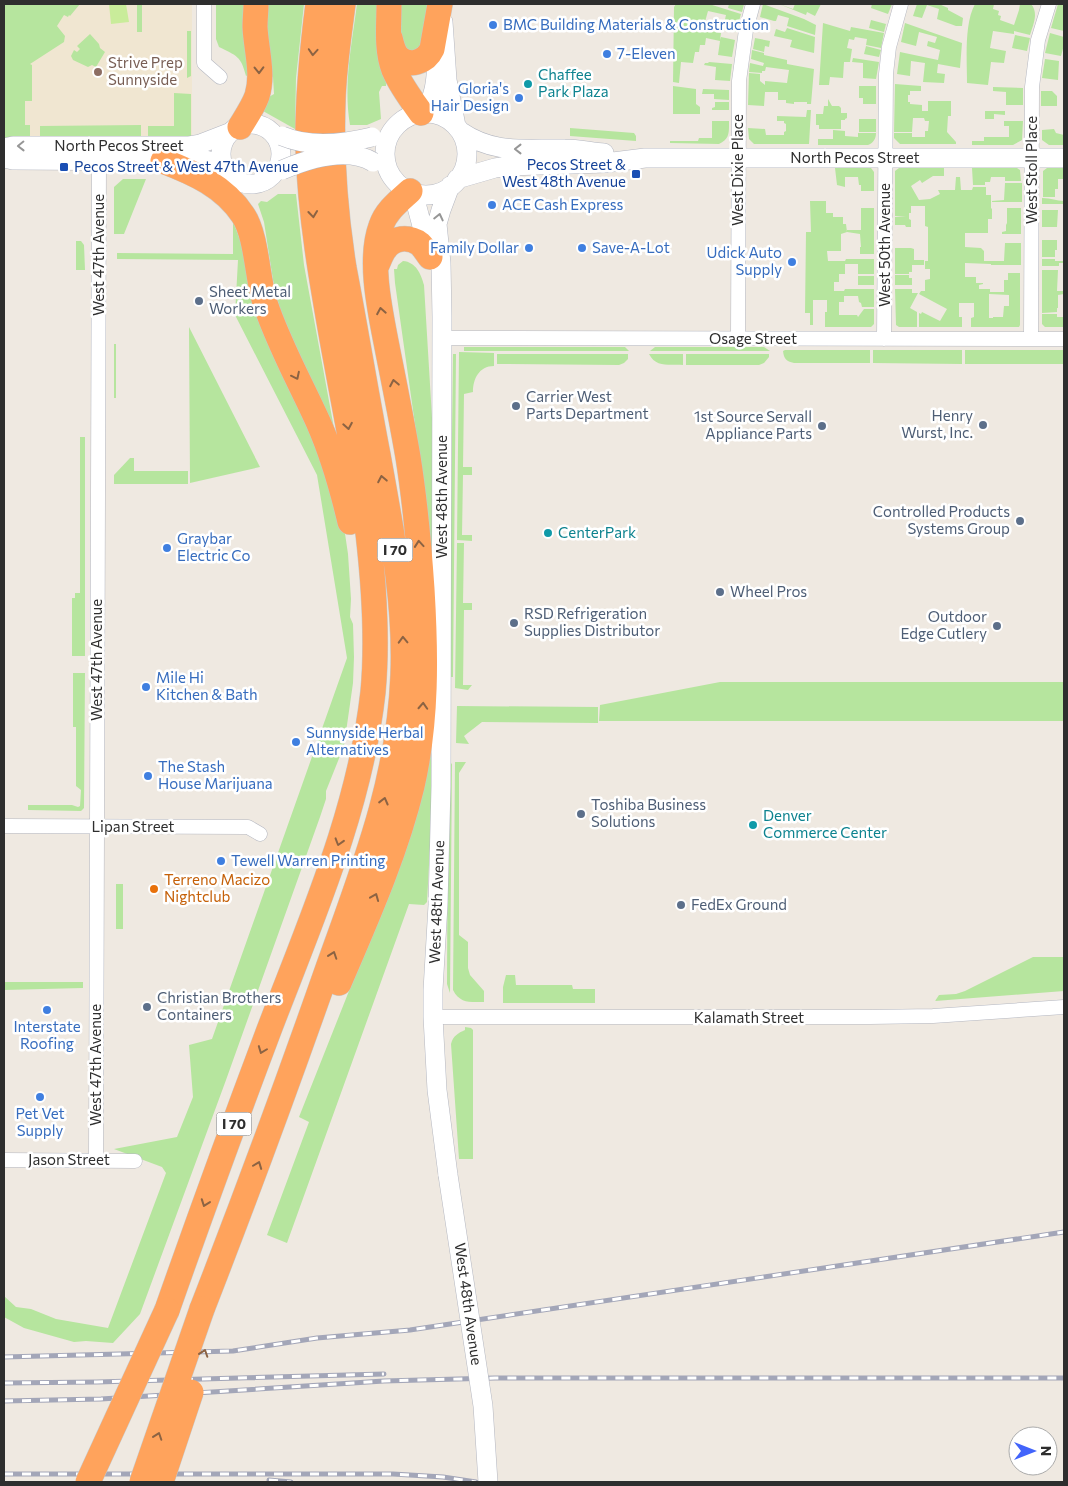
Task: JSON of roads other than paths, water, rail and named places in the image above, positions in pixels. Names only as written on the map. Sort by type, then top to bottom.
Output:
[{"type":"highway","points":[[235,129],[252,106],[257,96],[259,85],[255,28],[256,4]]},
{"type":"highway","name":"I 70","points":[[106,1482],[236,1119],[331,866],[355,790],[365,745],[374,675],[374,612],[371,561],[368,533],[321,277],[312,213],[308,147],[309,98],[318,4]]},
{"type":"highway","name":"I 70","points":[[142,1482],[211,1308],[240,1211],[363,873],[379,821],[396,749],[402,696],[403,646],[397,568],[344,268],[335,200],[333,98],[343,4]]},
{"type":"highway","points":[[389,4],[390,51],[394,69],[406,92],[422,113]]},
{"type":"highway","points":[[390,36],[394,52],[402,60],[412,63],[424,59],[432,49],[441,4]]},
{"type":"highway","points":[[163,161],[194,173],[230,198],[250,228],[265,302],[293,370],[319,423],[340,481],[363,586],[374,675]]},
{"type":"highway","points":[[232,176],[256,216],[260,227],[276,331]]},
{"type":"highway","points":[[288,1083],[324,1021],[379,887],[411,788],[422,727],[424,647],[417,530],[408,458],[378,295],[376,267],[376,250],[382,223],[388,213],[411,192]]},
{"type":"highway","points":[[376,267],[386,247],[390,243],[402,239],[412,240],[420,244],[430,257]]},
{"type":"highway","points":[[161,1482],[211,1308]]},
{"type":"highway","points":[[88,1482],[167,1310]]},
{"type":"main road","points":[[422,113],[432,99],[436,82],[441,4]]},
{"type":"main road","points":[[394,129],[372,137],[346,142],[312,144],[297,142],[254,124],[235,129],[225,139],[221,151],[223,164],[232,176],[252,184],[314,159],[348,155],[361,157],[373,162],[411,192],[432,194],[442,191],[454,183],[463,170],[466,161],[466,150],[464,140],[458,128],[447,80],[441,4]]},
{"type":"main road","points":[[390,174],[386,163],[385,151],[388,139],[400,122],[409,116],[432,113],[443,116],[458,128]]},
{"type":"main road","name":"North Pecos Street","points":[[458,128],[472,139],[500,148],[567,149],[645,158]]},
{"type":"main road","name":"North Pecos Street","points":[[4,148],[13,146],[188,146],[200,144],[235,129]]},
{"type":"main road","points":[[275,133],[280,155],[275,174]]},
{"type":"main road","points":[[99,160],[122,146]]},
{"type":"main road","name":"North Pecos Street","points":[[4,158],[13,160],[163,161],[202,158],[213,162],[232,176]]},
{"type":"main road","name":"North Pecos Street","points":[[454,183],[495,168],[508,166],[605,163],[645,158],[1064,158]]},
{"type":"main road","name":"West 48th Avenue","points":[[454,183],[441,210],[437,224],[441,257],[442,317],[441,796],[433,1017],[438,1090],[448,1175],[484,1413],[488,1482]]},
{"type":"main road","name":"West 48th Avenue","points":[[411,192],[430,257],[442,317]]},
{"type":"street","points":[[204,4],[204,63],[220,77]]},
{"type":"street","name":"West Dixie Place","points":[[738,338],[740,68],[746,30],[753,4]]},
{"type":"street","name":"West 50th Avenue","points":[[884,339],[886,65],[893,29],[901,4]]},
{"type":"street","name":"West Stoll Place","points":[[1031,339],[1033,76],[1038,40],[1047,4]]},
{"type":"street","name":"West 47th Avenue","points":[[96,1160],[99,160]]},
{"type":"street","name":"Osage Street","points":[[442,338],[1064,339]]},
{"type":"street","name":"Lipan Street","points":[[4,826],[248,827],[260,834]]},
{"type":"street","name":"Kalamath Street","points":[[433,1017],[870,1017],[932,1016],[1064,1007]]},
{"type":"street","name":"Jason Street","points":[[4,1160],[135,1160]]},
{"type":"railway","points":[[4,1357],[233,1351],[317,1338],[410,1330],[1064,1232]]},
{"type":"railway","points":[[4,1383],[384,1374]]},
{"type":"railway","points":[[4,1401],[101,1399],[384,1381],[495,1378],[1064,1378]]},
{"type":"railway","points":[[4,1474],[393,1474],[443,1477],[476,1482]]},
{"type":"railway","points":[[269,1480],[291,1482]]},
{"type":"place","name":"BMC Building Materials & Construction","points":[[493,25]]},
{"type":"place","name":"7-Eleven","points":[[607,54]]},
{"type":"place","name":"Strive Prep Sunnyside","points":[[98,72]]},
{"type":"place","name":"Chaffee Park Plaza","points":[[528,84]]},
{"type":"place","name":"Gloria's Hair Design","points":[[519,98]]},
{"type":"place","name":"Pecos Street & West 47th Avenue","points":[[64,167]]},
{"type":"place","name":"Pecos Street & West 48th Avenue","points":[[636,174]]},
{"type":"place","name":"ACE Cash Express","points":[[492,205]]},
{"type":"place","name":"Family Dollar","points":[[529,248]]},
{"type":"place","name":"Save-A-Lot","points":[[582,248]]},
{"type":"place","name":"Udick Auto Supply","points":[[792,262]]},
{"type":"place","name":"Sheet Metal Workers","points":[[199,301]]},
{"type":"place","name":"Carrier West Parts Department","points":[[516,406]]},
{"type":"place","name":"Henry Wurst, Inc.","points":[[983,425]]},
{"type":"place","name":"1st Source Servall Appliance Parts","points":[[822,426]]},
{"type":"place","name":"Controlled Products Systems Group","points":[[1020,521]]},
{"type":"place","name":"CenterPark","points":[[548,533]]},
{"type":"place","name":"Graybar Electric Co","points":[[167,548]]},
{"type":"place","name":"Wheel Pros","points":[[720,592]]},
{"type":"place","name":"RSD Refrigeration Supplies Distributor","points":[[514,623]]},
{"type":"place","name":"Outdoor Edge Cutlery","points":[[997,626]]},
{"type":"place","name":"Mile Hi Kitchen & Bath","points":[[146,687]]},
{"type":"place","name":"Sunnyside Herbal Alternatives","points":[[296,742]]},
{"type":"place","name":"The Stash House Marijuana","points":[[148,776]]},
{"type":"place","name":"Toshiba Business Solutions","points":[[581,814]]},
{"type":"place","name":"Denver Commerce Center","points":[[753,825]]},
{"type":"place","name":"Tewell Warren Printing","points":[[221,861]]},
{"type":"place","name":"Terreno Macizo Nightclub","points":[[154,889]]},
{"type":"place","name":"FedEx Ground","points":[[681,905]]},
{"type":"place","name":"Christian Brothers Containers","points":[[147,1007]]},
{"type":"place","name":"Interstate Roofing","points":[[47,1010]]},
{"type":"place","name":"Pet Vet Supply","points":[[40,1097]]}]
